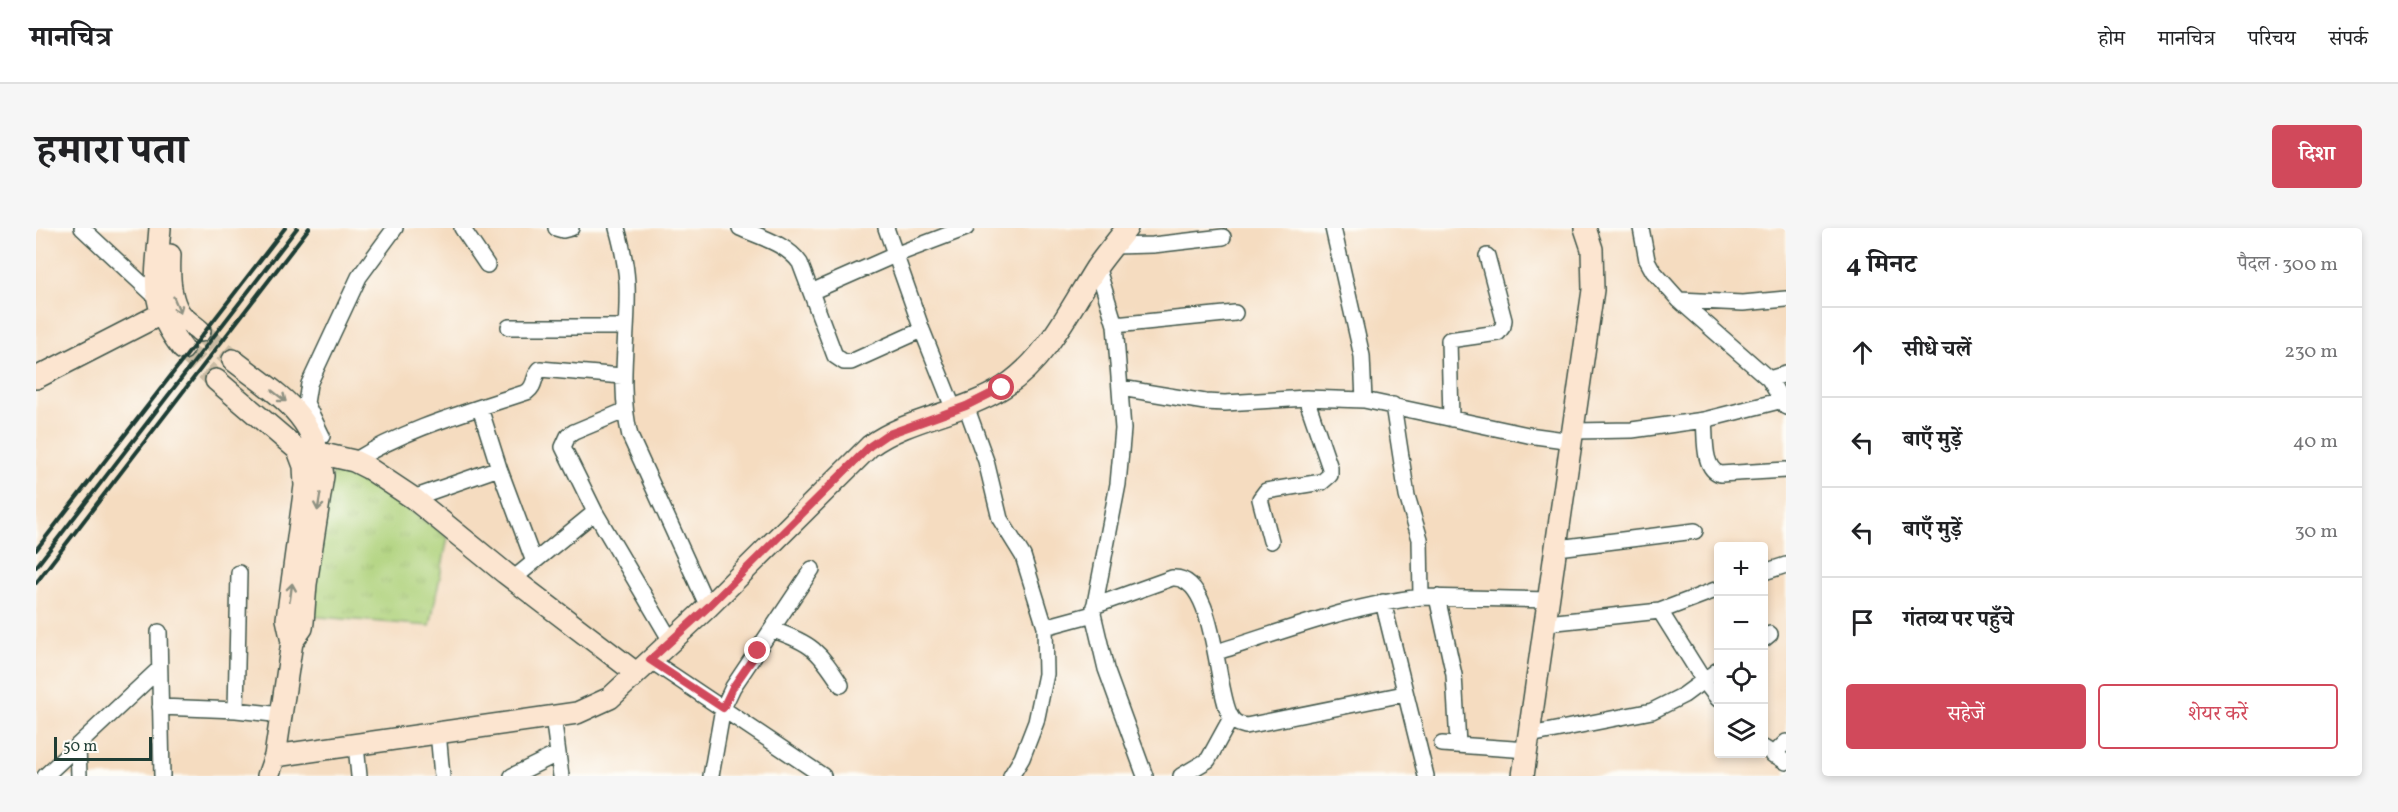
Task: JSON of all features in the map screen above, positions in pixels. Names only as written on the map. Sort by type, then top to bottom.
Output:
[{"type":"street","points":[[82,228],[159,306],[170,333],[183,350]]},
{"type":"street","points":[[159,306],[160,228]]},
{"type":"street","points":[[173,228],[169,267],[174,299],[179,313],[200,330]]},
{"type":"street","points":[[292,642],[303,622],[306,584],[325,454],[306,403],[306,395],[358,277],[394,228]]},
{"type":"street","points":[[462,228],[487,266]]},
{"type":"street","points":[[556,228],[563,230],[571,228]]},
{"type":"street","points":[[617,228],[624,254],[627,285],[622,376],[624,411],[630,436],[708,607]]},
{"type":"street","points":[[740,228],[788,250],[795,256],[800,263],[835,356],[844,362],[851,362],[922,330]]},
{"type":"street","points":[[886,228],[922,330],[986,461],[1000,519],[1023,556],[1045,627],[1046,674],[1036,722],[1022,758],[1011,776]]},
{"type":"street","points":[[811,292],[895,255],[966,228]]},
{"type":"street","points":[[216,380],[298,450],[304,466],[305,486],[287,619],[292,642],[272,766],[356,745],[577,713],[597,706],[610,698],[708,607],[870,446],[904,427],[960,408],[1002,388],[1017,378],[1062,323],[1098,266],[1127,228]]},
{"type":"street","points":[[1333,228],[1362,356],[1364,400]]},
{"type":"street","points":[[1523,776],[1558,548],[1593,290],[1592,249],[1585,228]]},
{"type":"street","points":[[1121,388],[1205,402],[1226,403],[1306,398],[1364,400],[1528,435],[1573,436],[1632,429],[1704,420],[1785,404],[1769,379],[1679,300],[1653,271],[1647,260],[1641,228]]},
{"type":"street","points":[[1113,246],[1153,245],[1223,237]]},
{"type":"street","points":[[1451,418],[1449,340],[1498,333],[1503,326],[1504,320],[1487,256]]},
{"type":"street","points":[[1098,266],[1115,325],[1121,388],[1122,460],[1093,610],[1106,669],[1145,776]]},
{"type":"street","points":[[1679,300],[1743,303],[1786,299]]},
{"type":"street","points":[[36,378],[159,306]]},
{"type":"street","points":[[1115,325],[1235,313]]},
{"type":"street","points":[[509,327],[625,327]]},
{"type":"street","points":[[233,360],[296,409],[325,454],[354,461],[368,468],[412,498],[513,579],[643,667],[723,708],[823,776]]},
{"type":"street","points":[[354,461],[384,442],[408,431],[527,392],[534,385],[536,374],[540,369],[622,376]]},
{"type":"street","points":[[1769,379],[1786,374]]},
{"type":"street","points":[[1271,542],[1260,499],[1262,495],[1266,491],[1322,482],[1330,474],[1330,468],[1306,398]]},
{"type":"street","points":[[1393,405],[1407,496],[1420,539],[1429,597],[1454,675],[1458,744]]},
{"type":"street","points":[[480,408],[499,468],[534,562]]},
{"type":"street","points":[[624,411],[574,432],[565,442],[566,455],[595,512],[670,642]]},
{"type":"street","points":[[1704,420],[1709,465],[1715,472],[1720,474],[1786,470]]},
{"type":"street","points":[[412,498],[499,468]]},
{"type":"street","points":[[513,579],[595,512]]},
{"type":"street","points":[[1558,548],[1695,531]]},
{"type":"street","points":[[1768,571],[1786,565]]},
{"type":"street","points":[[711,776],[723,708],[744,670],[812,569]]},
{"type":"street","points":[[236,710],[239,573]]},
{"type":"street","points":[[1045,627],[1172,578],[1180,579],[1194,590],[1202,605],[1217,652],[1225,705],[1236,724],[1246,726],[1404,693]]},
{"type":"street","points":[[1547,623],[1660,611],[1714,591]]},
{"type":"street","points":[[1217,652],[1383,602],[1429,597],[1550,600]]},
{"type":"street","points":[[1383,602],[1426,776]]},
{"type":"street","points":[[1660,611],[1714,693]]},
{"type":"street","points":[[773,630],[796,638],[814,649],[822,656],[841,685]]},
{"type":"street","points":[[159,632],[162,776]]},
{"type":"street","points":[[45,776],[159,669]]},
{"type":"street","points":[[1442,744],[1529,742],[1652,711],[1676,700],[1714,674]]},
{"type":"street","points":[[160,707],[236,710],[282,715]]},
{"type":"street","points":[[553,716],[561,776]]},
{"type":"street","points":[[1181,776],[1208,760],[1231,718]]},
{"type":"street","points":[[438,732],[442,776]]},
{"type":"street","points":[[1774,755],[1786,742]]},
{"type":"street","points":[[78,745],[79,776]]},
{"type":"street","points":[[356,745],[359,776]]},
{"type":"street","points":[[512,776],[557,754]]},
{"type":"green space","points":[[333,466],[352,469],[448,537],[430,626],[308,616]]},
{"type":"tunnel","points":[[200,331],[233,360]]},
{"type":"tunnel","points":[[183,349],[216,380]]},
{"type":"railway","points":[[36,550],[285,228]]},
{"type":"railway","points":[[36,567],[297,228]]},
{"type":"railway","points":[[36,583],[309,228]]},
{"type":"route","points":[[758,651],[733,687],[723,708],[650,660],[708,607],[870,446],[904,427],[966,406],[1002,388]]}]
